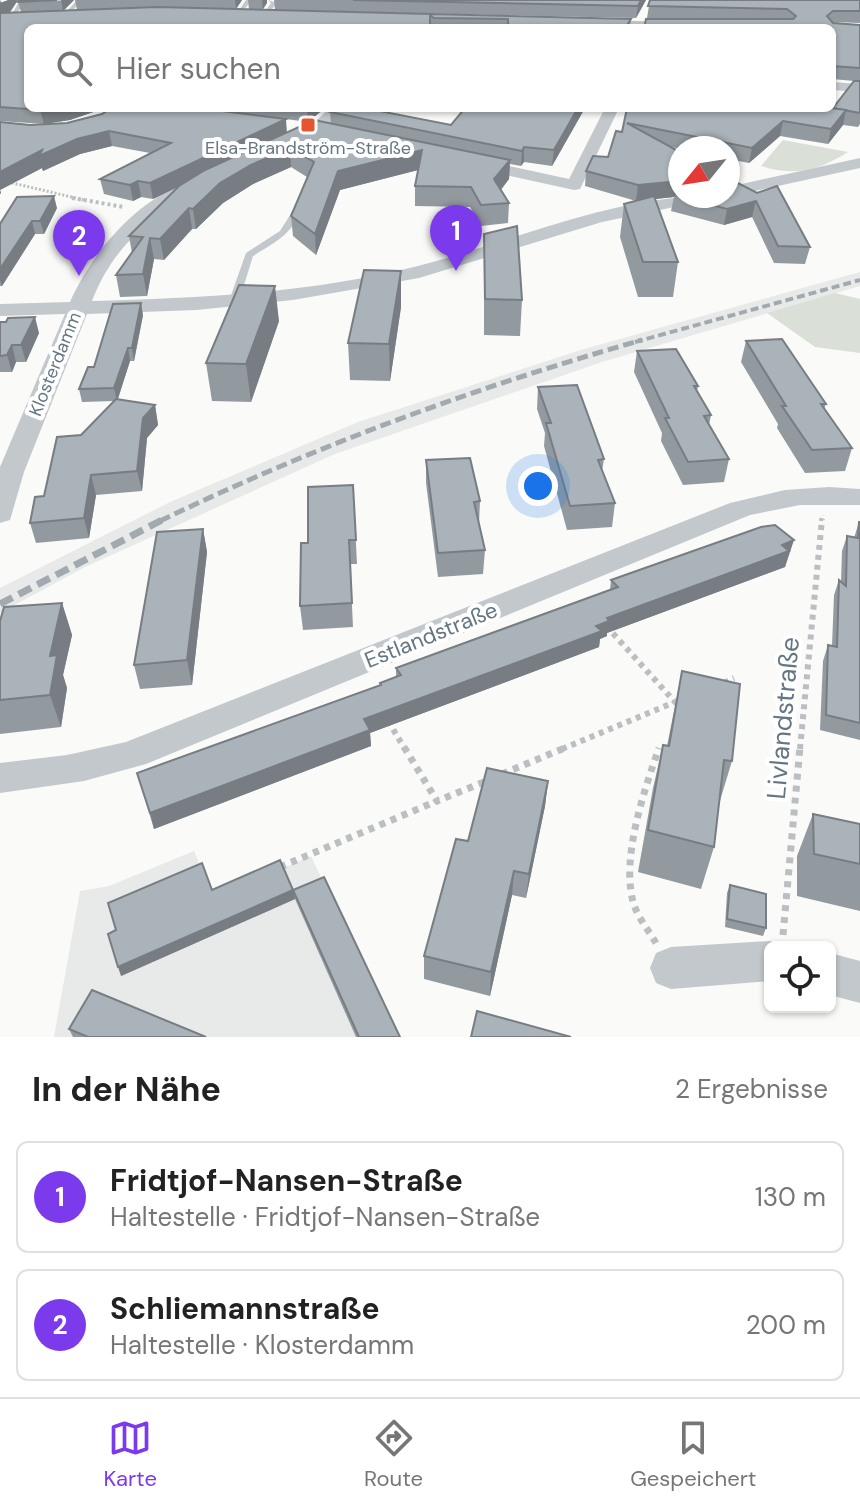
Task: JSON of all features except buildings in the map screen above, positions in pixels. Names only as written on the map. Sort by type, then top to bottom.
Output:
[{"type":"street","points":[[222,14],[282,16]]},
{"type":"street","points":[[50,18],[81,16]]},
{"type":"street","points":[[5,20],[23,19]]},
{"type":"street","points":[[579,23],[618,24]]},
{"type":"street","points":[[836,86],[860,88]]},
{"type":"street","points":[[279,146],[321,131],[335,112]]},
{"type":"street","points":[[586,201],[611,112]]},
{"type":"street","points":[[283,125],[321,131]]},
{"type":"street","points":[[452,159],[586,201],[668,197]]},
{"type":"street","points":[[740,189],[860,163]]},
{"type":"street","name":"Klosterdamm","points":[[0,514],[11,472],[93,272],[112,243],[149,211],[209,178]]},
{"type":"street","points":[[0,310],[234,301],[419,272],[586,201]]},
{"type":"street","name":"Estlandstraße","points":[[0,778],[105,763],[740,509],[776,499],[824,494],[860,497]]},
{"type":"street","points":[[671,968],[764,954]]},
{"type":"street","points":[[836,976],[860,982]]},
{"type":"lane","points":[[5,20],[23,0]]},
{"type":"lane","points":[[63,17],[80,0]]},
{"type":"lane","points":[[237,15],[249,0]]},
{"type":"lane","points":[[264,15],[274,3],[270,1]]},
{"type":"lane","points":[[234,301],[249,255],[289,232],[301,203]]},
{"type":"path","points":[[0,180],[64,197],[149,211]]},
{"type":"path","name":"Livlandstraße","points":[[777,941],[824,494]]},
{"type":"path","points":[[605,625],[675,702]]},
{"type":"path","points":[[355,665],[437,801]]},
{"type":"path","points":[[711,688],[734,678]]},
{"type":"path","points":[[272,870],[687,697]]},
{"type":"path","points":[[659,748],[646,787],[631,869],[633,903],[671,968]]},
{"type":"shaded area","points":[[783,140],[848,152],[806,170],[784,171],[761,166]]},
{"type":"shaded area","points":[[860,272],[860,286],[602,362],[335,454],[85,567],[0,613],[0,588],[170,502],[358,422],[584,349]]},
{"type":"shaded area","points":[[835,293],[860,299],[860,353],[815,347],[767,313]]},
{"type":"shaded area","points":[[194,851],[214,898],[311,856],[397,1037],[54,1037],[80,891],[109,886]]},
{"type":"railway","points":[[640,341],[860,280]]},
{"type":"railway","points":[[162,520],[278,467],[397,420],[640,341]]},
{"type":"railway","points":[[635,342],[640,341]]},
{"type":"railway","points":[[0,604],[162,520]]},
{"type":"place","name":"Elsa-Brandström-Straße","points":[[308,125]]},
{"type":"place","name":"Fridtjof-Nansen-Straße","points":[[456,271]]},
{"type":"place","name":"Schliemannstraße","points":[[79,276]]}]
